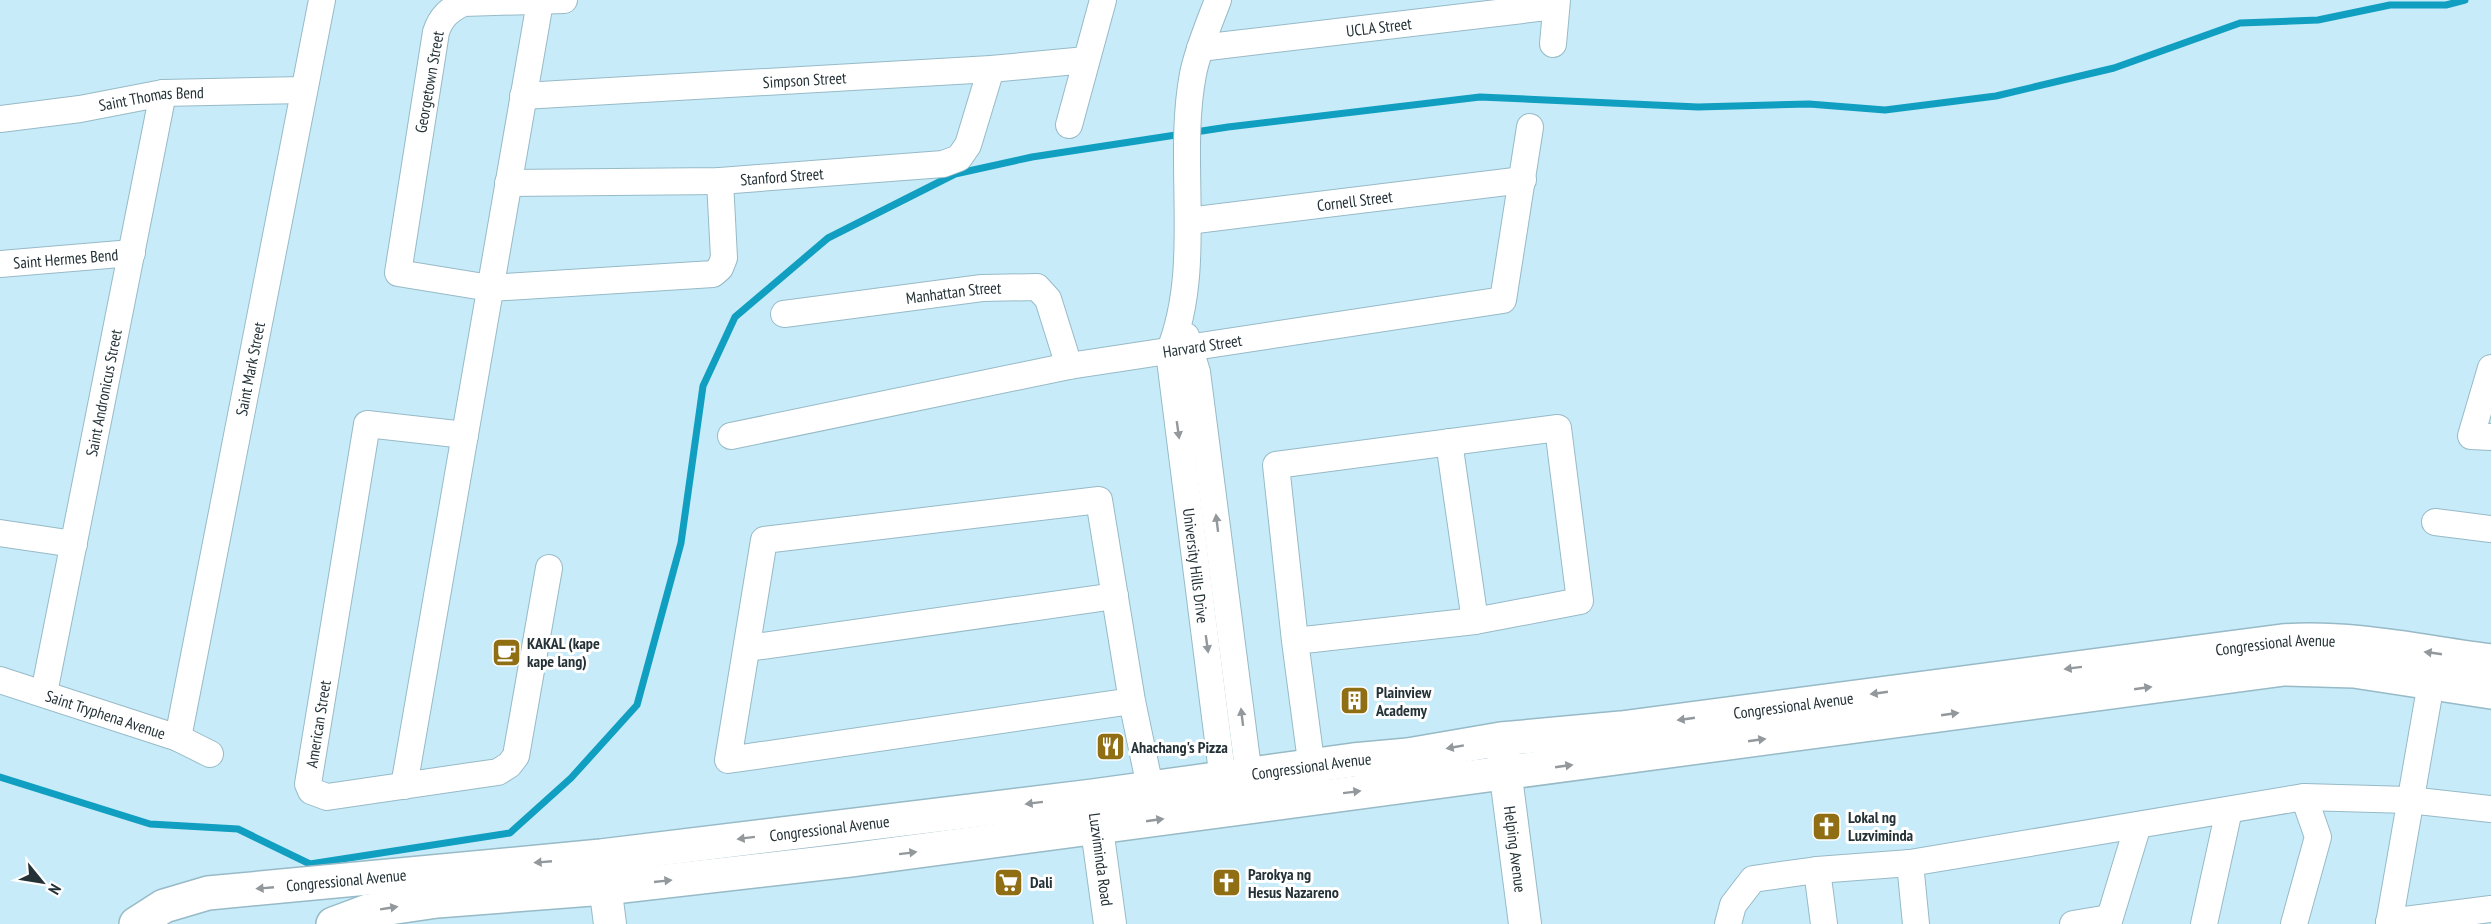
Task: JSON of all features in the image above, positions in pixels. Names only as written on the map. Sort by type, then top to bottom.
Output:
[{"type":"main road","name":"Congressional Avenue","points":[[1314,782],[1408,755],[1501,739],[1621,728],[1989,678],[2314,639],[2360,641],[2491,661]]},
{"type":"main road","name":"Congressional Avenue","points":[[136,924],[164,906],[208,893],[850,860],[1097,829],[1238,792],[1314,782],[1506,773],[2284,669],[2354,671],[2491,692]]},
{"type":"main road","name":"Congressional Avenue","points":[[333,924],[368,911],[1150,787],[1238,792]]},
{"type":"street","name":"Saint Mark Street","points":[[178,738],[322,0]]},
{"type":"street","points":[[1069,125],[1103,0]]},
{"type":"street","points":[[1180,351],[1188,221],[1189,108],[1193,74],[1218,0]]},
{"type":"street","points":[[404,786],[523,96],[552,1]]},
{"type":"street","name":"Georgetown Street","points":[[490,288],[398,273],[436,32],[441,18],[463,3],[552,1]]},
{"type":"street","points":[[1553,44],[1557,3]]},
{"type":"street","name":"UCLA Street","points":[[1200,48],[1557,3]]},
{"type":"street","name":"Simpson Street","points":[[523,96],[991,69],[1086,60]]},
{"type":"street","name":"Stanford Street","points":[[508,183],[720,181],[943,164],[959,158],[968,145],[991,69]]},
{"type":"street","name":"Saint Thomas Bend","points":[[0,119],[164,93],[304,90]]},
{"type":"street","name":"Saint Andronicus Street","points":[[45,693],[164,93]]},
{"type":"street","name":"Harvard Street","points":[[731,436],[1069,366],[1180,351],[1503,300],[1530,127]]},
{"type":"street","name":"Cornell Street","points":[[1188,221],[1523,180]]},
{"type":"street","points":[[490,288],[713,274],[720,268],[724,258],[720,181]]},
{"type":"street","name":"Saint Hermes Bend","points":[[0,264],[132,253]]},
{"type":"street","name":"Manhattan Street","points":[[784,314],[982,288],[1037,287],[1048,299],[1069,366]]},
{"type":"street","name":"University Hills Drive","points":[[1180,351],[1197,372],[1238,792]]},
{"type":"street","points":[[2491,368],[2471,436],[2491,437]]},
{"type":"street","name":"American Street","points":[[465,435],[368,424],[308,784],[311,791],[327,797],[498,772],[509,765],[516,756],[549,568]]},
{"type":"street","points":[[1294,641],[1475,621],[1580,601],[1558,428],[1276,465],[1294,641],[1314,782]]},
{"type":"street","points":[[1449,442],[1475,621]]},
{"type":"street","points":[[1132,701],[728,760],[765,540],[1099,500],[1132,701],[1150,787]]},
{"type":"street","points":[[2435,522],[2491,529]]},
{"type":"street","points":[[0,533],[74,544]]},
{"type":"street","points":[[748,648],[1115,596]]},
{"type":"street","name":"Saint Tryphena Avenue","points":[[0,680],[178,738],[210,754]]},
{"type":"street","points":[[2431,683],[2389,923],[2491,909]]},
{"type":"street","name":"Helping Avenue","points":[[1501,739],[1524,924]]},
{"type":"street","name":"Luzviminda Road","points":[[1093,796],[1110,924]]},
{"type":"street","points":[[2294,924],[2318,837],[2304,797]]},
{"type":"street","points":[[1728,924],[1733,906],[1753,879],[1817,870],[1910,863],[2304,797],[2409,800],[2491,809]]},
{"type":"street","points":[[2204,924],[2229,810]]},
{"type":"street","points":[[2073,924],[2109,921],[2138,825]]},
{"type":"street","points":[[1910,863],[1916,924]]},
{"type":"street","points":[[1817,870],[1824,924]]},
{"type":"street","points":[[603,872],[610,924]]},
{"type":"waterway","points":[[0,777],[150,824],[238,829],[310,864],[510,833],[571,778],[637,705],[681,543],[703,386],[735,317],[828,238],[955,174],[1032,157],[1228,127],[1480,97],[1698,107],[1809,104],[1885,110],[1996,96],[2114,68],[2240,23],[2318,20],[2390,5],[2446,5],[2465,0]]},
{"type":"place","name":"KAKAL (kape kape lang)","points":[[506,652]]},
{"type":"place","name":"Plainview Academy","points":[[1355,701]]},
{"type":"place","name":"Ahachang's Pizza","points":[[1110,747]]},
{"type":"place","name":"Lokal ng Luzviminda","points":[[1827,826]]},
{"type":"place","name":"Dali","points":[[1009,882]]},
{"type":"place","name":"Parokya ng Hesus Nazareno","points":[[1227,883]]}]
